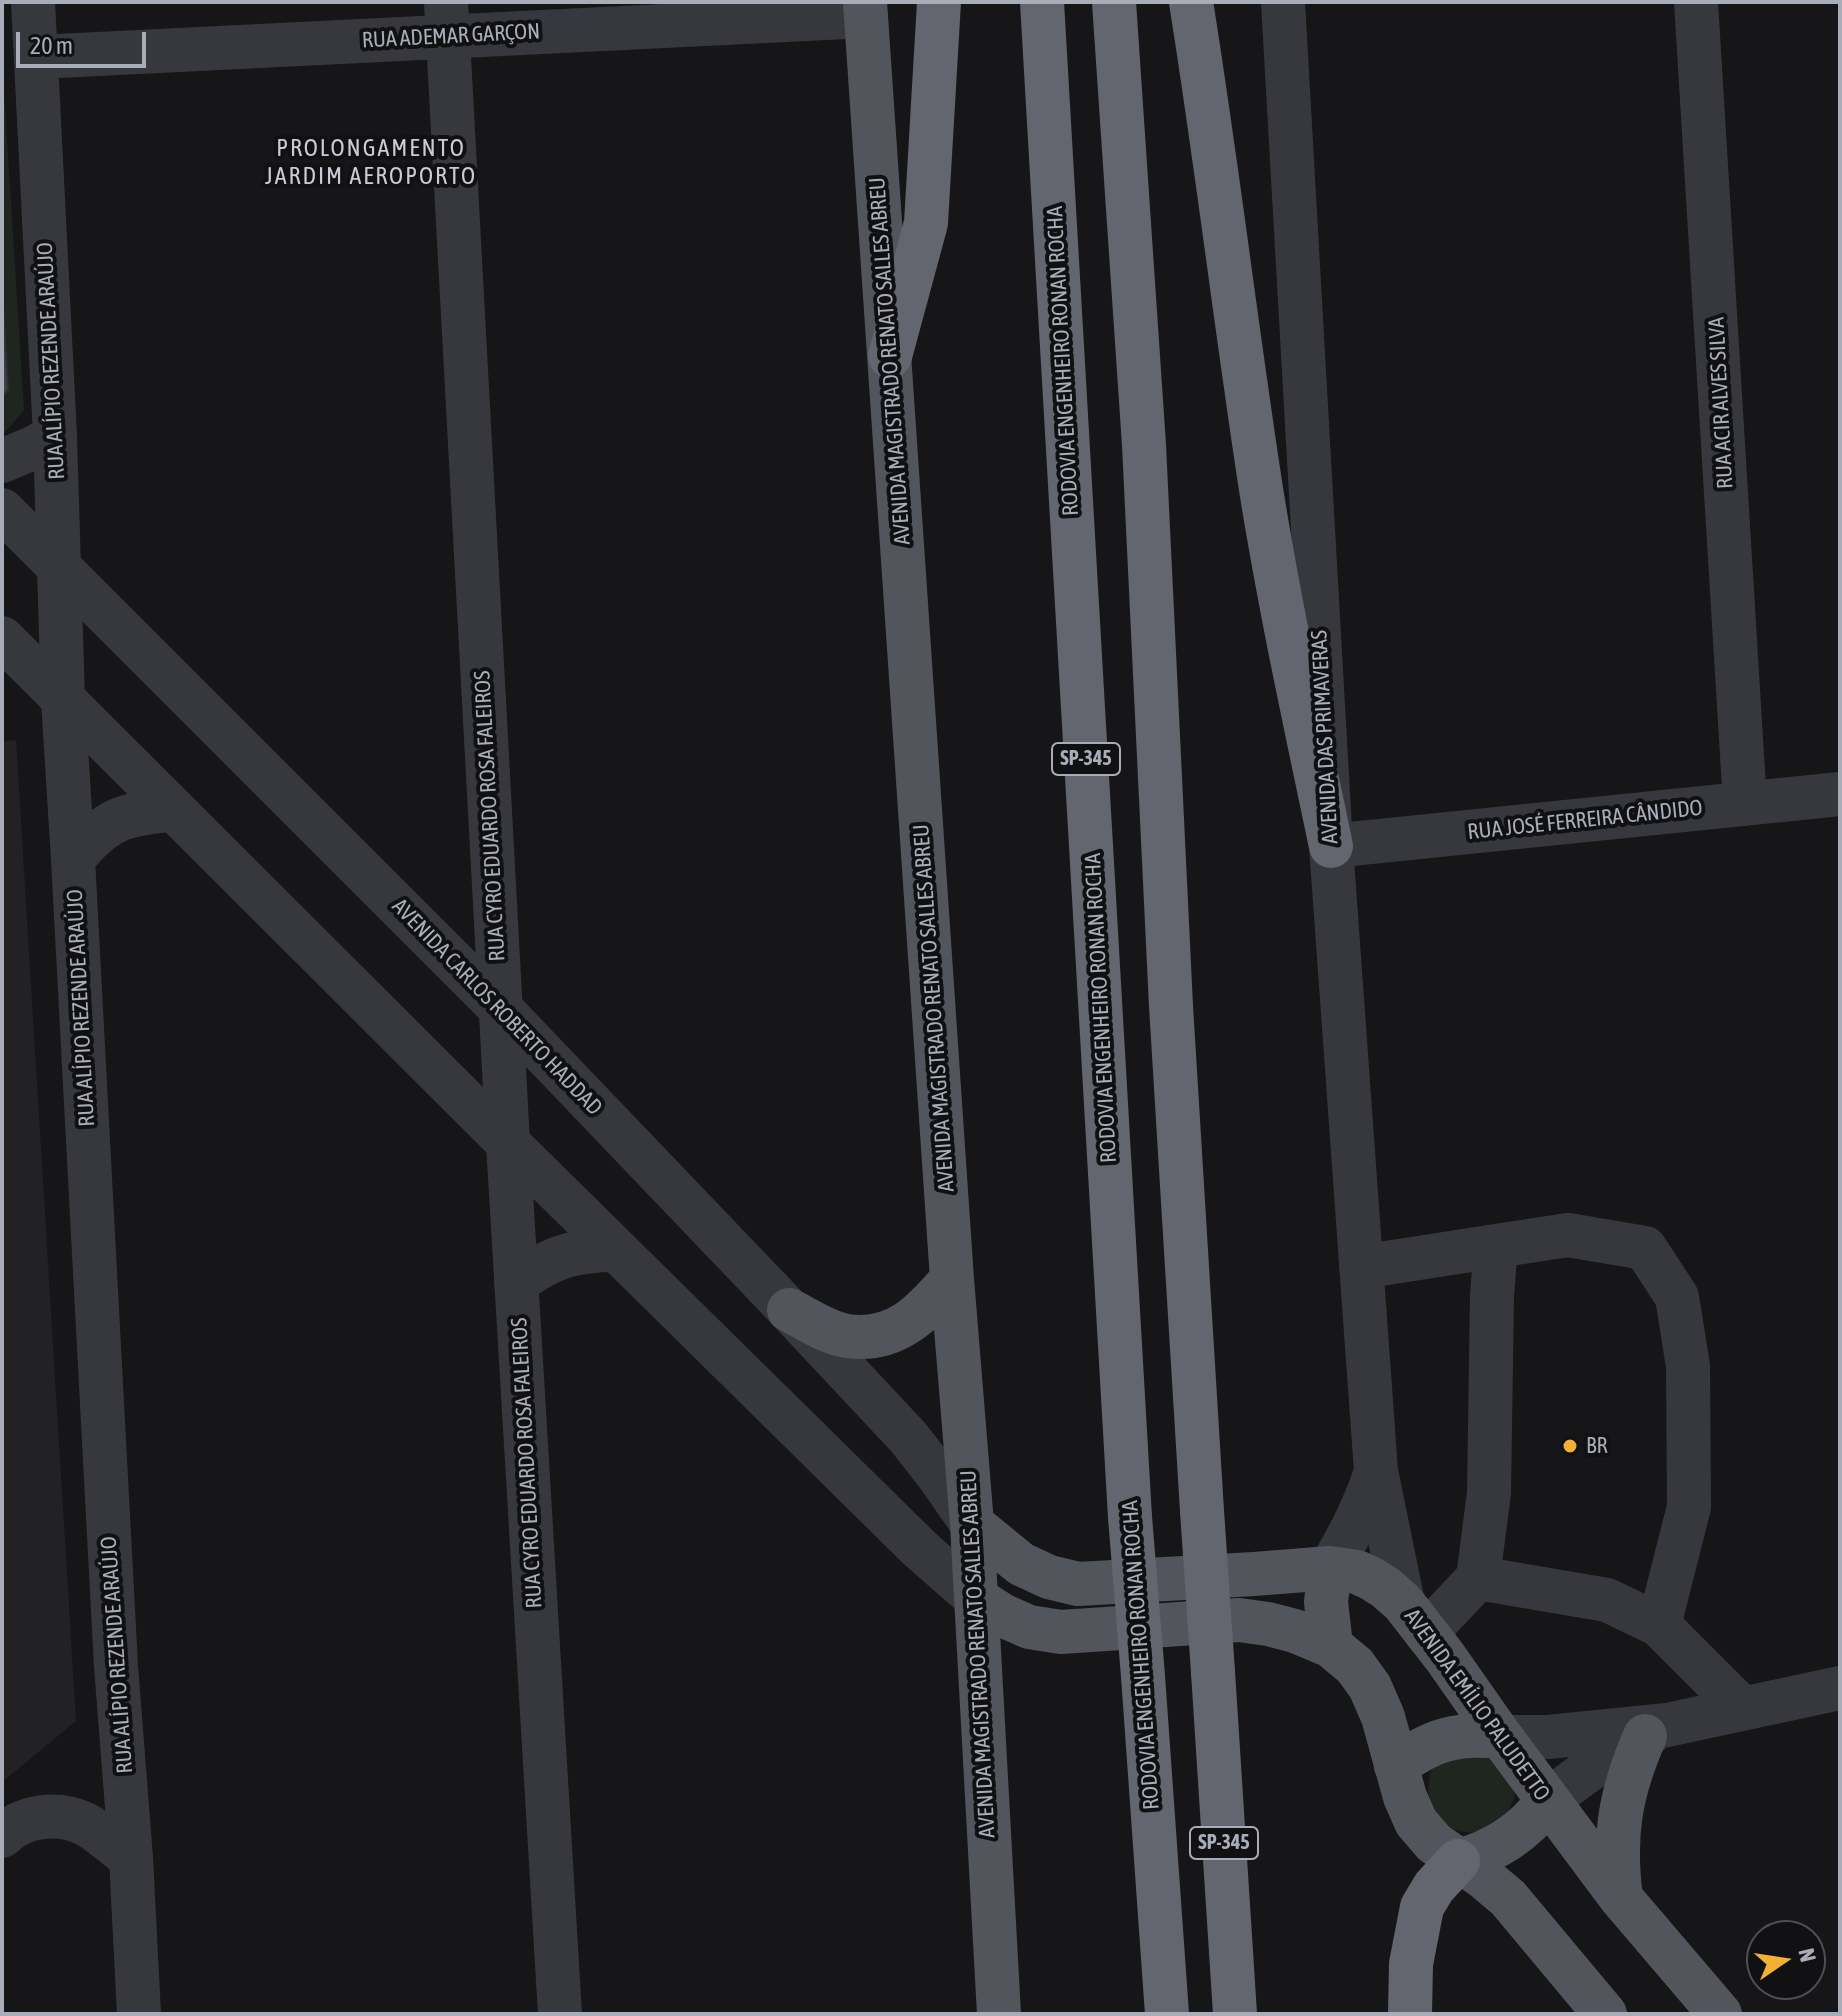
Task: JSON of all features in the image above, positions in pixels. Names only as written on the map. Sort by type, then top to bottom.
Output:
[{"type":"highway","points":[[890,356],[926,223],[939,2]]},
{"type":"highway","name":"RODOVIA ENGENHEIRO RONAN ROCHA","points":[[1042,2],[1130,1517],[1167,2014]]},
{"type":"highway","name":"SP-345","points":[[1114,2],[1144,445],[1171,1006],[1235,2014]]},
{"type":"highway","points":[[1191,2],[1261,488],[1290,649],[1331,846]]},
{"type":"highway","points":[[1410,2014],[1411,1964],[1422,1907],[1434,1887],[1458,1861]]},
{"type":"main road","name":"AVENIDA MAGISTRADO RENATO SALLES ABREU","points":[[865,9],[952,1279],[972,1524],[999,2014]]},
{"type":"main road","points":[[789,1310],[845,1336],[873,1336],[899,1328],[927,1309],[952,1279]]},
{"type":"main road","name":"AVENIDA EMÍLIO PALUDETTO","points":[[972,1524],[1021,1564],[1049,1577],[1078,1584],[1330,1568],[1357,1572],[1386,1588],[1445,1657],[1621,1898],[1720,2014]]},
{"type":"main road","points":[[1330,1568],[1326,1602],[1331,1646]]},
{"type":"main road","points":[[977,1599],[1029,1627],[1061,1632],[1239,1620],[1295,1631],[1331,1646],[1355,1666],[1370,1687],[1383,1717],[1405,1797],[1416,1822],[1434,1843],[1508,1898],[1605,2014]]},
{"type":"main road","points":[[1621,1898],[1617,1833],[1623,1799],[1631,1767],[1656,1730]]},
{"type":"main road","points":[[1396,1766],[1424,1747],[1456,1736],[1478,1734],[1501,1737]]},
{"type":"main road","points":[[1458,1861],[1476,1857],[1509,1840],[1524,1829],[1548,1801]]},
{"type":"street","name":"RUA ALÍPIO REZENDE ARAÚJO","points":[[33,2],[55,436],[63,700],[115,1650],[139,2014]]},
{"type":"street","name":"AVENIDA DAS PRIMAVERAS","points":[[1283,2],[1331,846],[1376,1471],[1414,1618]]},
{"type":"street","name":"RUA ACIR ALVES SILVA","points":[[1696,2],[1745,804]]},
{"type":"street","name":"RUA ADEMAR GARÇON","points":[[37,57],[447,19],[865,9]]},
{"type":"street","name":"RUA CYRO EDUARDO ROSA FALEIROS","points":[[447,19],[508,1143],[560,2014]]},
{"type":"street","points":[[2,461],[55,436]]},
{"type":"street","name":"AVENIDA CARLOS ROBERTO HADDAD","points":[[2,510],[501,1009],[789,1310],[908,1437],[972,1524]]},
{"type":"street","points":[[2,638],[616,1250],[909,1538],[977,1599]]},
{"type":"street","name":"RUA JOSÉ FERREIRA CÂNDIDO","points":[[1331,846],[1840,794]]},
{"type":"street","points":[[73,859],[88,840],[123,817],[174,810]]},
{"type":"street","points":[[1361,1267],[1568,1235],[1645,1248],[1677,1297],[1688,1366],[1689,1507],[1659,1625]]},
{"type":"street","points":[[1478,1578],[1489,1493],[1492,1295],[1496,1246]]},
{"type":"street","points":[[516,1283],[538,1267],[562,1256],[589,1250],[616,1250]]},
{"type":"street","name":"AVENIDA DAS PRIMAVERAS","points":[[1330,1568],[1358,1518],[1376,1471]]},
{"type":"street","points":[[1414,1618],[1478,1578],[1607,1600],[1659,1625],[1742,1708]]},
{"type":"street","points":[[1501,1737],[1656,1730],[1840,1688]]},
{"type":"street","points":[[1548,1801],[1578,1776],[1656,1730]]},
{"type":"street","points":[[2,1836],[11,1827],[33,1818],[56,1816],[85,1824],[131,1858]]},
{"type":"shaded area","points":[[2,59],[24,410],[2,436]]},
{"type":"shaded area","points":[[16,740],[76,1721],[2,1782],[2,741]]},
{"type":"shaded area","points":[[1485,1745],[1516,1788],[1509,1810],[1495,1825],[1479,1832],[1462,1832],[1446,1825],[1434,1811],[1429,1792],[1432,1767]]},
{"type":"building","points":[[2,289],[8,390],[2,396]]},
{"type":"place","name":"BR","points":[[1570,1446]]},
{"type":"district","name":"PROLONGAMENTO JARDIM AEROPORTO","points":[[371,162]]}]
